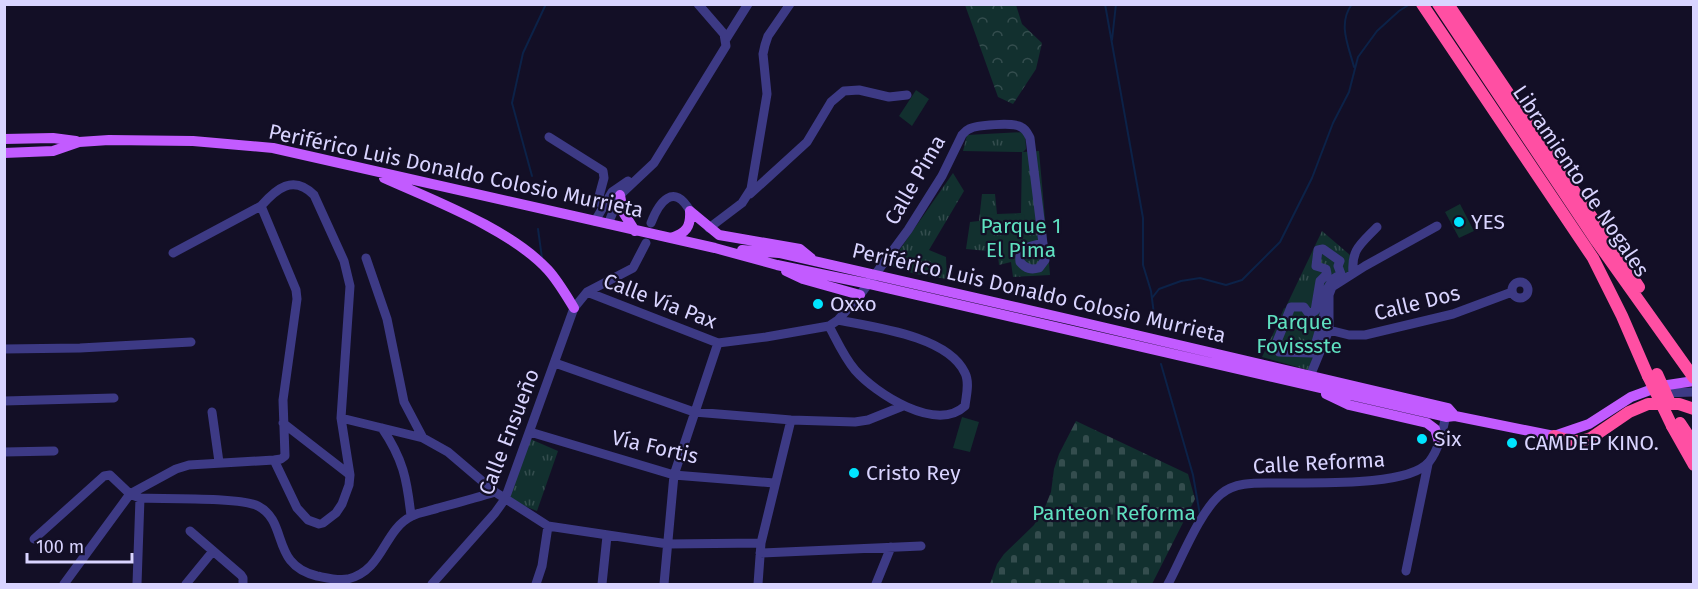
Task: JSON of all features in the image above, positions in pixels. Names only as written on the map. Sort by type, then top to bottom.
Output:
[{"type":"highway","points":[[1422,4],[1593,258],[1652,375]]},
{"type":"highway","points":[[1428,4],[1599,260],[1694,465]]},
{"type":"highway","name":"Libramiento de Nogales","points":[[1438,4],[1595,239],[1692,374]]},
{"type":"highway","name":"Libramiento de Nogales","points":[[1448,4],[1692,374]]},
{"type":"highway","points":[[1554,436],[1570,441],[1591,438],[1629,412],[1648,404],[1679,404],[1694,409]]},
{"type":"highway","points":[[1676,425],[1694,442]]},
{"type":"highway","points":[[1676,425],[1694,457]]},
{"type":"main road","name":"Periférico Luis Donaldo Colosio Murrieta","points":[[4,139],[53,138],[79,142],[194,141],[273,148],[671,238],[777,265],[872,279]]},
{"type":"main road","name":"Periférico Luis Donaldo Colosio Murrieta","points":[[4,153],[52,151],[79,142]]},
{"type":"main road","points":[[356,166],[453,209],[494,231],[548,270],[574,308]]},
{"type":"main road","points":[[622,189],[624,212],[636,231]]},
{"type":"main road","points":[[690,211],[709,228],[725,237],[800,249],[814,261]]},
{"type":"main road","points":[[671,238],[686,231],[690,223],[690,211]]},
{"type":"main road","name":"Periférico Luis Donaldo Colosio Murrieta","points":[[714,248],[779,253],[872,279],[1311,383],[1554,436]]},
{"type":"main road","points":[[779,253],[777,265],[803,279],[860,295]]},
{"type":"main road","points":[[1554,436],[1589,424],[1641,393],[1692,374]]},
{"type":"main road","points":[[1311,383],[1345,404],[1427,423],[1435,429],[1439,442]]},
{"type":"street","points":[[698,4],[726,39]]},
{"type":"street","points":[[595,221],[612,192],[622,189],[639,178],[661,153],[723,52],[726,39],[748,4]]},
{"type":"street","points":[[748,196],[754,182],[766,94],[763,54],[768,36],[790,4]]},
{"type":"street","points":[[709,228],[742,203],[807,141],[831,102],[844,91],[859,90],[889,97],[907,95]]},
{"type":"street","name":"Calle Pima","points":[[872,279],[927,203],[962,135],[973,127],[1011,124],[1018,125],[1027,132],[1030,138],[1043,243]]},
{"type":"street","points":[[549,137],[603,171],[604,178],[598,200],[603,207]]},
{"type":"street","points":[[173,253],[261,206],[274,192],[287,185],[302,186],[314,195],[344,261],[350,286],[340,418],[350,475],[347,493],[342,504],[330,519],[319,524],[308,520],[297,508],[274,460]]},
{"type":"street","points":[[608,224],[622,189]]},
{"type":"street","points":[[651,223],[657,208],[669,198],[679,197],[690,211]]},
{"type":"street","points":[[64,585],[135,496],[176,469],[189,465],[283,458],[285,453],[283,400],[297,299],[296,290],[261,206]]},
{"type":"street","points":[[1311,383],[1329,330],[1330,291],[1335,284],[1352,270],[1437,226]]},
{"type":"street","points":[[1352,270],[1353,256],[1357,248],[1377,227]]},
{"type":"street","points":[[574,308],[587,292],[633,268],[646,243]]},
{"type":"street","points":[[1340,261],[1338,266],[1341,274],[1333,279],[1323,296],[1324,314],[1313,353],[1279,352],[1276,344],[1291,307],[1304,307],[1309,314],[1316,311],[1320,281],[1326,274],[1326,269],[1316,266],[1318,250],[1323,249],[1340,261],[1352,270]]},
{"type":"street","points":[[366,258],[387,319],[404,402],[423,438]]},
{"type":"street","name":"Calle Vía Pax","points":[[587,292],[718,343],[829,326],[838,320],[872,279]]},
{"type":"street","name":"Calle Dos","points":[[1329,330],[1349,335],[1365,335],[1457,313],[1512,292]]},
{"type":"street","name":"Calle Ensueño","points":[[432,585],[505,499],[574,308]]},
{"type":"street","points":[[829,326],[854,369],[865,381],[903,406],[922,413],[939,415],[960,410],[965,406],[968,389],[966,375],[951,356],[925,341],[838,320]]},
{"type":"street","points":[[4,349],[80,348],[191,342]]},
{"type":"street","points":[[664,585],[674,475],[718,343]]},
{"type":"street","points":[[555,363],[694,412],[791,420],[862,422],[903,406]]},
{"type":"street","points":[[1641,393],[1694,392]]},
{"type":"street","points":[[4,401],[114,398]]},
{"type":"street","points":[[212,412],[219,462]]},
{"type":"street","points":[[1406,571],[1428,464],[1450,414]]},
{"type":"street","points":[[340,418],[423,438],[448,453],[495,492],[548,526],[668,544],[761,548],[921,546]]},
{"type":"street","points":[[758,585],[761,548],[774,483],[791,420]]},
{"type":"street","points":[[283,423],[350,475]]},
{"type":"street","points":[[382,428],[399,454],[411,516]]},
{"type":"street","name":"Vía Fortis","points":[[530,432],[674,475],[774,483]]},
{"type":"street","points":[[4,452],[54,451]]},
{"type":"street","name":"Calle Reforma","points":[[1168,585],[1210,506],[1221,493],[1234,486],[1250,483],[1333,483],[1395,478],[1416,472],[1428,464]]},
{"type":"street","points":[[34,539],[104,476],[113,477],[135,496],[241,502],[258,506],[268,515],[284,552],[293,566],[308,574],[337,580],[354,577],[372,566],[392,535],[411,516],[495,492]]},
{"type":"street","points":[[135,496],[137,585]]},
{"type":"street","points":[[536,585],[542,566],[548,526]]},
{"type":"street","points":[[190,531],[241,575],[243,585]]},
{"type":"street","points":[[602,585],[608,536]]},
{"type":"street","points":[[876,585],[891,548]]},
{"type":"street","points":[[186,585],[213,551]]},
{"type":"green space","points":[[965,5],[1016,5],[1022,24],[1042,43],[1036,69],[1013,104],[998,97]]},
{"type":"green space","points":[[916,90],[929,99],[912,126],[899,116]]},
{"type":"green space","name":"Parque 1 El Pima","points":[[1025,132],[1026,149],[1023,152],[1039,151],[1050,275],[1013,277],[1011,262],[999,265],[998,252],[966,249],[970,222],[979,221],[982,194],[995,194],[997,214],[1021,213],[1022,152],[963,151],[967,135]]},
{"type":"green space","points":[[953,173],[964,191],[929,250],[946,257],[947,279],[915,274],[889,265]]},
{"type":"green space","name":"YES","points":[[1460,204],[1474,231],[1459,238],[1445,212]]},
{"type":"green space","points":[[1025,214],[1024,233],[983,236],[983,215]]},
{"type":"green space","name":"Parque Fovissste","points":[[1322,231],[1350,255],[1350,272],[1327,295],[1324,336],[1308,370],[1262,357]]},
{"type":"green space","points":[[1284,308],[1320,326],[1313,343],[1276,327]]},
{"type":"green space","points":[[962,417],[979,422],[970,452],[953,448]]},
{"type":"green space","name":"Panteon Reforma","points":[[1076,421],[1188,474],[1195,499],[1152,584],[990,584],[997,564],[1004,554],[1034,525],[1045,507],[1051,492],[1054,469],[1059,454]]},
{"type":"green space","points":[[528,438],[558,451],[537,511],[506,499]]},
{"type":"waterway","points":[[532,176],[512,103],[523,53],[546,4]]},
{"type":"waterway","points":[[1105,4],[1143,218],[1143,265],[1151,291],[1155,322]]},
{"type":"waterway","points":[[1112,40],[1116,4]]},
{"type":"waterway","points":[[1352,4],[1345,19],[1345,27],[1354,67]]},
{"type":"waterway","points":[[1152,298],[1159,289],[1181,281],[1200,278],[1226,285],[1242,280],[1280,242],[1312,178],[1333,123],[1349,92],[1358,57],[1377,31],[1410,4]]},
{"type":"waterway","points":[[538,229],[542,258]]},
{"type":"waterway","points":[[1161,364],[1193,475],[1200,515]]},
{"type":"place","name":"YES","points":[[1459,222]]},
{"type":"place","name":"Oxxo","points":[[818,304]]},
{"type":"place","name":"Six","points":[[1422,439]]},
{"type":"place","name":"CAMDEP KINO.","points":[[1512,443]]},
{"type":"place","name":"Cristo Rey","points":[[854,473]]}]
